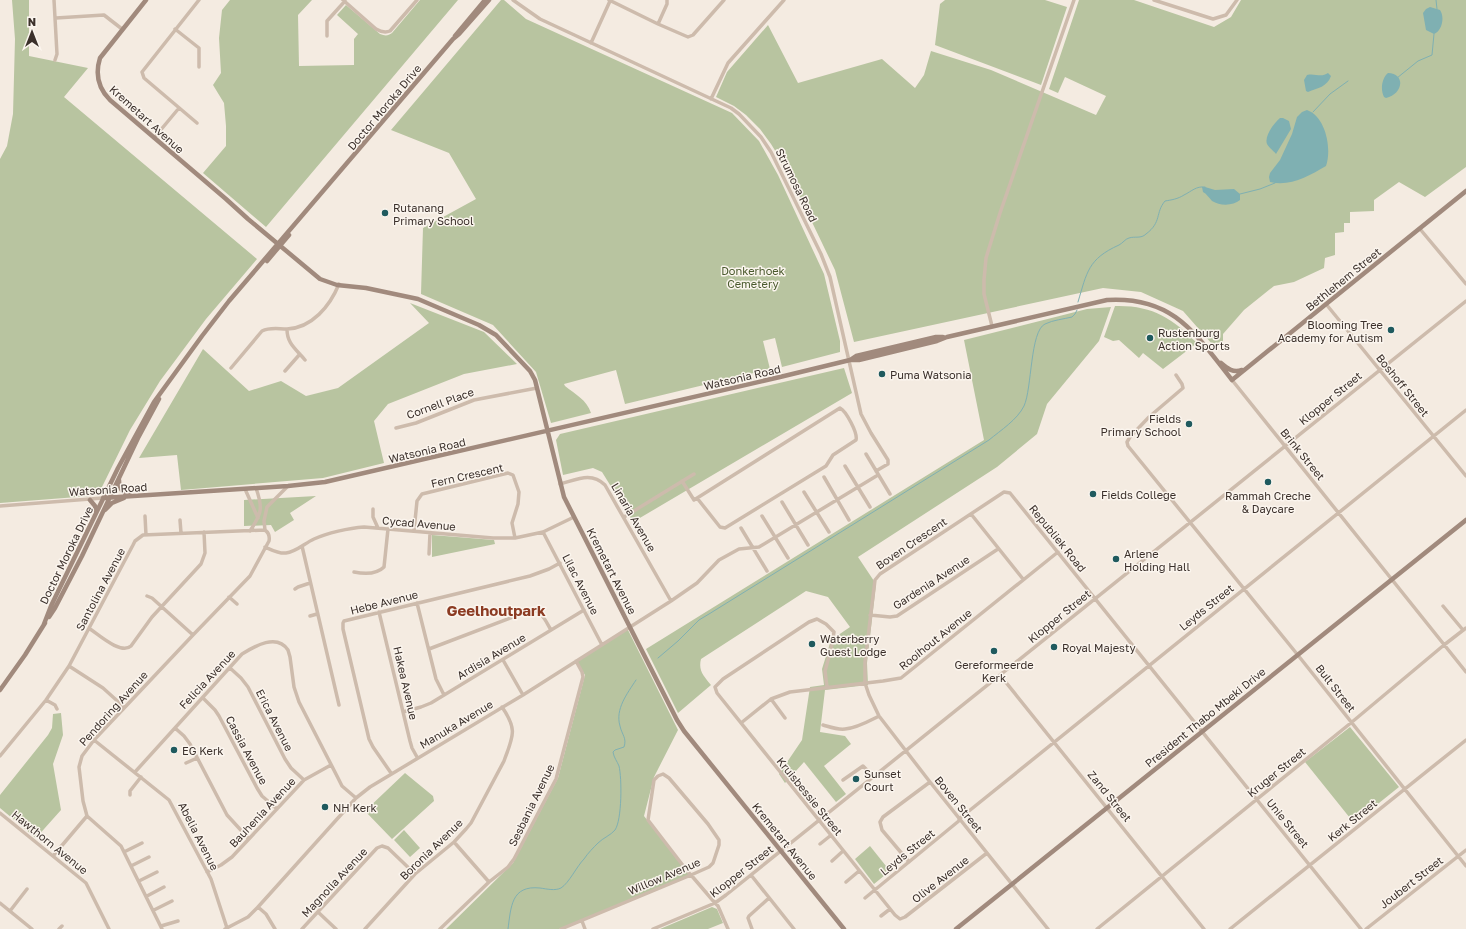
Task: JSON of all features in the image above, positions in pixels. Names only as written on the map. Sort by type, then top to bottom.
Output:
[{"type":"main road","name":"Kremetart Avenue","points":[[146,0],[100,58],[97,72],[104,94],[226,199],[231,201],[280,244],[322,277],[341,285],[366,288],[418,299],[486,328],[496,335],[530,371],[537,388],[564,497],[684,731],[844,929]]},
{"type":"main road","name":"Doctor Moroka Drive","points":[[453,39],[458,30],[485,0]]},
{"type":"main road","name":"Doctor Moroka Drive","points":[[44,624],[51,606],[103,498],[154,402],[224,308],[325,192],[453,39],[489,0]]},
{"type":"main road","name":"Bethlehem Street","points":[[1232,380],[1466,191]]},
{"type":"main road","name":"Brink Street","points":[[1096,302],[1134,300],[1161,308],[1179,319],[1188,328],[1215,358],[1232,380]]},
{"type":"main road","name":"Watsonia Road","points":[[103,498],[288,486],[325,482],[771,379],[850,360],[863,354],[936,337],[947,337],[1096,302]]},
{"type":"main road","points":[[1215,358],[1231,371],[1236,372],[1245,369]]},
{"type":"main road","name":"Doctor Moroka Drive","points":[[0,690],[25,655],[55,608],[138,438],[164,389]]},
{"type":"main road","points":[[119,479],[120,488],[124,493],[132,496]]},
{"type":"main road","points":[[103,511],[112,503],[132,496]]},
{"type":"main road","points":[[90,500],[96,509],[96,514]]},
{"type":"main road","name":"President Thabo Mbeki Drive","points":[[956,929],[1466,520]]},
{"type":"street","points":[[54,0],[57,54],[55,60]]},
{"type":"street","points":[[197,123],[144,78],[142,74],[143,70],[175,29],[200,0]]},
{"type":"street","points":[[327,36],[327,21],[344,1],[376,29],[385,32],[390,30],[417,0]]},
{"type":"street","name":"Strumosa Road","points":[[514,0],[540,19],[731,108],[739,114],[765,143],[776,160],[827,268],[862,414],[871,433],[888,460],[888,464],[877,473]]},
{"type":"street","name":"Strumosa Road","points":[[517,0],[528,11]]},
{"type":"street","points":[[658,24],[667,4],[667,0]]},
{"type":"street","points":[[591,43],[609,1],[684,36],[690,36],[696,32],[724,0]]},
{"type":"street","points":[[710,99],[728,63],[784,0]]},
{"type":"street","points":[[992,326],[986,307],[984,287],[988,252],[1000,213],[1074,0]]},
{"type":"street","points":[[1154,0],[1213,19],[1226,15],[1236,0]]},
{"type":"street","points":[[56,18],[104,15],[122,29]]},
{"type":"street","points":[[175,29],[198,48],[199,67]]},
{"type":"street","points":[[154,138],[179,108]]},
{"type":"street","points":[[1420,229],[1466,284]]},
{"type":"street","points":[[231,368],[262,331],[269,328],[288,329],[302,326],[322,312],[341,285]]},
{"type":"street","name":"Klopper Street","points":[[653,929],[715,903],[751,876],[1466,301]]},
{"type":"street","name":"Boshoff Street","points":[[1326,304],[1466,476]]},
{"type":"street","points":[[288,329],[288,340],[305,360]]},
{"type":"street","points":[[285,371],[300,354]]},
{"type":"street","name":"Bult Street","points":[[1176,375],[1183,388],[1149,417],[1130,437],[1127,442],[1128,446],[1352,722],[1404,790],[1466,866]]},
{"type":"street","name":"Brink Street","points":[[1232,380],[1466,672]]},
{"type":"street","name":"Cornell Place","points":[[396,428],[422,421],[474,400],[537,388]]},
{"type":"street","points":[[682,481],[694,500],[697,498],[837,409],[841,408],[844,411],[857,434],[856,440],[833,454],[826,466],[725,528],[720,527],[697,498]]},
{"type":"street","name":"Leyds Street","points":[[865,898],[1054,741],[1466,410]]},
{"type":"street","points":[[866,454],[890,494]]},
{"type":"street","points":[[845,466],[870,507]]},
{"type":"street","name":"Fern Crescent","points":[[414,531],[417,501],[422,494],[508,473],[513,475],[519,492],[518,504],[512,523],[515,538]]},
{"type":"street","name":"Manuka Avenue","points":[[226,928],[248,917],[356,798],[390,773],[523,695],[671,601],[697,583],[720,560],[736,550],[760,547],[858,487],[877,473]]},
{"type":"street","points":[[624,517],[694,474]]},
{"type":"street","name":"Linaria Avenue","points":[[560,484],[589,476],[605,484],[671,601]]},
{"type":"street","points":[[824,477],[850,520]]},
{"type":"street","points":[[146,516],[146,535],[265,530],[264,521],[267,507],[288,486]]},
{"type":"street","points":[[250,531],[259,518],[261,503],[256,488]]},
{"type":"street","points":[[245,489],[259,518],[264,521]]},
{"type":"street","points":[[804,492],[829,532]]},
{"type":"street","name":"Boven Crescent","points":[[866,683],[865,662],[873,588],[877,577],[1004,492]]},
{"type":"street","name":"Republiek Road","points":[[1004,492],[1010,493],[1095,598]]},
{"type":"street","name":"Watsonia Road","points":[[0,506],[103,498]]},
{"type":"street","points":[[782,502],[808,545]]},
{"type":"street","points":[[261,503],[267,507]]},
{"type":"street","points":[[372,510],[373,517],[378,528]]},
{"type":"street","points":[[971,514],[1023,579]]},
{"type":"street","points":[[762,516],[788,558]]},
{"type":"street","name":"Cycad Avenue","points":[[265,547],[284,553],[302,546],[316,538],[355,528],[378,528],[493,538],[515,538],[543,532],[574,517]]},
{"type":"street","points":[[180,520],[181,533]]},
{"type":"street","points":[[741,528],[767,571]]},
{"type":"street","points":[[354,572],[367,573],[382,569],[384,567],[388,529]]},
{"type":"street","name":"Pendoring Avenue","points":[[87,816],[83,801],[79,767],[82,756],[94,740],[124,707],[252,574],[269,541],[268,534],[265,530]]},
{"type":"street","points":[[90,629],[121,649],[129,649],[152,617],[201,564],[205,553],[204,532]]},
{"type":"street","points":[[429,554],[430,532]]},
{"type":"street","name":"Lilac Avenue","points":[[543,532],[602,645]]},
{"type":"street","name":"Santolina Avenue","points":[[0,756],[46,700],[69,666],[136,541],[146,535]]},
{"type":"street","points":[[302,546],[339,706]]},
{"type":"street","name":"Gardenia Avenue","points":[[870,615],[890,617],[897,616],[998,549]]},
{"type":"street","name":"Rooihout Avenue","points":[[741,723],[771,699],[790,692],[902,678],[1058,552]]},
{"type":"street","name":"Hebe Avenue","points":[[390,773],[373,747],[369,738],[343,623],[348,619],[530,576],[560,563]]},
{"type":"street","points":[[295,589],[298,586],[310,583]]},
{"type":"street","points":[[148,596],[162,606],[193,635]]},
{"type":"street","points":[[229,598],[237,604]]},
{"type":"street","name":"Unie Street","points":[[1095,598],[1201,732],[1361,929]]},
{"type":"street","points":[[417,603],[436,679],[444,694]]},
{"type":"street","points":[[1443,606],[1464,629]]},
{"type":"street","points":[[429,649],[531,610],[540,613],[551,630]]},
{"type":"street","name":"Ardisia Avenue","points":[[404,712],[426,706],[584,610]]},
{"type":"street","name":"Hakea Avenue","points":[[379,612],[410,741],[417,757]]},
{"type":"street","points":[[310,616],[317,614]]},
{"type":"street","name":"Kruisbessie Street","points":[[827,687],[826,671],[834,632],[826,624],[817,619],[808,622],[717,684],[715,690],[874,890],[897,917],[900,919],[903,918]]},
{"type":"street","name":"Kruger Street","points":[[1096,929],[1352,722],[1464,629]]},
{"type":"street","name":"Felicia Avenue","points":[[135,772],[242,654],[266,642],[276,640],[285,645],[290,657],[296,695],[331,765],[342,786],[356,798]]},
{"type":"street","points":[[503,660],[523,695]]},
{"type":"street","name":"Sesbania Avenue","points":[[440,929],[489,882],[512,863],[556,779],[583,677],[576,661]]},
{"type":"street","points":[[69,666],[103,688],[124,707]]},
{"type":"street","name":"Erica Avenue","points":[[230,668],[248,687],[285,759],[291,768],[304,780]]},
{"type":"street","name":"Zand Street","points":[[1000,675],[1204,929]]},
{"type":"street","name":"Boven Street","points":[[866,683],[869,695],[879,716],[1048,929]]},
{"type":"street","name":"Cassia Avenue","points":[[203,698],[213,707],[219,716],[262,796],[277,809]]},
{"type":"street","points":[[771,699],[785,718]]},
{"type":"street","points":[[46,700],[55,705],[57,709]]},
{"type":"street","name":"Boronia Avenue","points":[[365,929],[415,874],[454,842],[470,823],[508,751],[513,728],[511,720],[502,707]]},
{"type":"street","points":[[823,725],[838,729],[847,729],[879,716]]},
{"type":"street","points":[[174,728],[188,741],[227,816],[249,838]]},
{"type":"street","name":"Abelia Avenue","points":[[94,740],[171,802],[207,872],[226,928]]},
{"type":"street","name":"Kerk Street","points":[[1230,929],[1466,740]]},
{"type":"street","points":[[186,763],[197,758]]},
{"type":"street","name":"Bauhenia Avenue","points":[[207,872],[226,862],[237,852],[304,780],[331,765]]},
{"type":"street","points":[[843,780],[863,766],[874,777]]},
{"type":"street","name":"Willow Avenue","points":[[561,929],[691,875],[714,864],[719,840],[708,824],[669,778],[664,774],[661,774],[654,783],[648,820],[691,875]]},
{"type":"street","points":[[130,795],[130,791],[141,777]]},
{"type":"street","points":[[909,862],[882,830],[880,822],[883,817],[930,782]]},
{"type":"street","name":"Hawthorn Avenue","points":[[0,813],[86,883],[109,929]]},
{"type":"street","points":[[52,856],[87,816],[119,844],[162,927],[178,920]]},
{"type":"street","points":[[820,844],[830,836]]},
{"type":"street","points":[[454,842],[489,882]]},
{"type":"street","points":[[124,852],[142,843]]},
{"type":"street","name":"Magnolia Avenue","points":[[302,929],[380,847],[388,848],[415,874]]},
{"type":"street","name":"Joubert Street","points":[[1366,929],[1466,850]]},
{"type":"street","points":[[832,861],[843,852]]},
{"type":"street","name":"Olive Avenue","points":[[903,918],[987,853]]},
{"type":"street","points":[[131,866],[149,857]]},
{"type":"street","points":[[846,882],[859,871]]},
{"type":"street","points":[[139,881],[157,872]]},
{"type":"street","points":[[691,875],[720,909],[728,929]]},
{"type":"street","points":[[751,876],[794,929]]},
{"type":"street","points":[[147,896],[164,887]]},
{"type":"street","points":[[10,911],[27,889]]},
{"type":"street","points":[[752,929],[748,918],[749,916],[770,898]]},
{"type":"street","points":[[154,910],[172,901]]},
{"type":"street","points":[[0,903],[32,929]]},
{"type":"street","points":[[258,907],[266,914],[275,929]]},
{"type":"street","points":[[882,916],[890,909]]},
{"type":"street","points":[[318,912],[336,929]]},
{"type":"street","points":[[582,921],[585,929]]},
{"type":"green space","points":[[12,0],[29,0],[29,56],[88,68],[64,97],[257,259],[206,319],[160,381],[130,430],[102,487],[90,496],[0,503],[0,159],[7,146],[13,114],[15,39]]},
{"type":"green space","points":[[230,0],[312,0],[298,15],[299,66],[354,65],[354,39],[358,34],[337,15],[346,5],[380,34],[389,35],[420,0],[458,0],[266,227],[203,173],[226,146],[224,103],[213,85],[221,73],[219,38],[222,10]]},
{"type":"green space","name":"Donkerhoek Cemetery","points":[[501,0],[504,0],[526,19],[732,113],[759,141],[778,175],[824,274],[840,341],[840,352],[782,367],[775,338],[763,341],[770,369],[625,404],[616,370],[564,384],[587,404],[591,413],[551,423],[536,372],[493,325],[421,294],[423,228],[476,199],[449,153],[391,130]]},
{"type":"green space","points":[[945,0],[1045,0],[1067,7],[1041,85],[935,45],[940,4]]},
{"type":"green space","points":[[1079,0],[1134,0],[1214,27],[1231,17],[1241,0],[1466,0],[1466,167],[1425,197],[1399,182],[1374,200],[1374,211],[1350,212],[1350,223],[1344,223],[1344,232],[1335,233],[1335,255],[1325,258],[1324,268],[1294,282],[1274,286],[1244,310],[1223,334],[1223,343],[1212,344],[1183,311],[1141,292],[1103,288],[854,342],[835,270],[787,170],[760,129],[746,115],[734,106],[716,97],[727,72],[768,25],[798,83],[882,59],[915,88],[924,75],[931,51],[991,70],[1096,115],[1106,96],[1065,77],[1058,93],[1049,89]]},
{"type":"green space","points":[[410,303],[484,332],[517,364],[464,374],[388,404],[374,421],[384,463],[323,478],[181,490],[177,455],[139,458],[203,349],[249,391],[281,381],[306,396],[338,388],[429,323]]},
{"type":"green space","name":"Rustenburg Action Sports","points":[[1115,306],[1140,308],[1160,315],[1170,320],[1197,343],[1163,369],[1143,353],[1139,358],[1119,340],[1113,341],[1104,337]]},
{"type":"green space","points":[[1111,307],[1099,341],[1047,404],[1037,434],[997,467],[858,557],[876,584],[867,663],[868,685],[825,690],[820,732],[845,736],[851,744],[824,766],[846,794],[836,802],[804,762],[785,783],[779,774],[802,740],[810,687],[824,685],[822,669],[831,640],[850,627],[828,597],[806,591],[701,659],[701,670],[711,685],[678,713],[646,649],[984,440],[964,340],[1087,309]]},
{"type":"green space","points":[[844,368],[852,393],[633,522],[602,472],[593,468],[563,475],[556,440],[560,434]]},
{"type":"green space","points":[[316,496],[290,513],[294,520],[275,532],[271,525],[244,526],[244,500]]},
{"type":"green space","points":[[432,535],[494,540],[495,544],[432,557]]},
{"type":"green space","points":[[627,628],[678,730],[654,777],[644,816],[691,875],[559,929],[446,929],[513,863],[558,778],[585,675],[576,661]]},
{"type":"green space","points":[[61,713],[63,735],[53,764],[61,810],[36,838],[0,808],[0,795],[48,735],[52,728],[53,714]]},
{"type":"green space","points":[[1350,727],[1399,787],[1354,823],[1305,762]]},
{"type":"green space","points":[[405,773],[433,796],[434,801],[392,839],[365,811]]},
{"type":"green space","points":[[404,830],[420,848],[410,857],[394,840]]},
{"type":"green space","points":[[870,846],[890,871],[874,884],[855,859]]},
{"type":"green space","points":[[712,907],[717,909],[723,923],[708,929],[660,929]]},
{"type":"water","points":[[1430,7],[1440,10],[1442,13],[1441,27],[1434,34],[1426,30],[1423,13]]},
{"type":"water","points":[[1328,73],[1331,76],[1325,85],[1308,92],[1306,91],[1304,80],[1307,75],[1323,75]]},
{"type":"water","points":[[1388,73],[1394,74],[1398,77],[1400,85],[1396,93],[1386,98],[1384,97],[1382,87],[1384,78]]},
{"type":"water","points":[[1307,110],[1319,119],[1326,134],[1328,143],[1328,159],[1326,166],[1306,177],[1292,182],[1270,182],[1270,173],[1280,160],[1292,134],[1297,117],[1302,112]]},
{"type":"water","points":[[1280,118],[1289,121],[1291,129],[1276,154],[1266,141],[1270,130]]},
{"type":"water","points":[[1202,187],[1215,190],[1234,189],[1240,194],[1240,200],[1230,204],[1215,203],[1203,192]]},
{"type":"waterway","points":[[1436,0],[1437,9]]},
{"type":"waterway","points":[[1397,78],[1418,61],[1432,55],[1434,34]]},
{"type":"waterway","points":[[1313,112],[1330,94],[1348,81]]},
{"type":"waterway","points":[[1240,194],[1260,189],[1275,183]]},
{"type":"waterway","points":[[1078,302],[1087,274],[1095,261],[1109,250],[1131,237],[1142,236],[1151,230],[1165,201],[1179,197],[1197,188],[1205,187]]},
{"type":"waterway","points":[[658,658],[699,620],[989,440],[1017,416],[1024,406],[1029,387],[1034,349],[1040,329],[1045,324],[1072,317],[1077,310]]},
{"type":"waterway","points":[[508,929],[510,913],[514,899],[518,894],[523,890],[530,888],[554,890],[561,888],[592,849],[615,830],[619,817],[621,789],[619,766],[613,752],[624,747],[625,744],[625,739],[619,720],[620,708],[636,680]]},
{"type":"place","name":"Rutanang Primary School","points":[[385,213]]},
{"type":"place","name":"Blooming Tree Academy for Autism","points":[[1391,330]]},
{"type":"place","name":"Rustenburg Action Sports","points":[[1150,338]]},
{"type":"place","name":"Puma Watsonia","points":[[882,374]]},
{"type":"place","name":"Fields Primary School","points":[[1189,424]]},
{"type":"place","name":"Rammah Creche & Daycare","points":[[1268,482]]},
{"type":"place","name":"Fields College","points":[[1093,494]]},
{"type":"place","name":"Arlene Holding Hall","points":[[1116,559]]},
{"type":"place","name":"Waterberry Guest Lodge","points":[[812,644]]},
{"type":"place","name":"Royal Majesty","points":[[1054,647]]},
{"type":"place","name":"Gereformeerde Kerk","points":[[994,651]]},
{"type":"place","name":"EG Kerk","points":[[174,750]]},
{"type":"place","name":"Sunset Court","points":[[856,779]]},
{"type":"place","name":"NH Kerk","points":[[325,807]]},
{"type":"district","name":"Geelhoutpark","points":[[496,610]]}]
